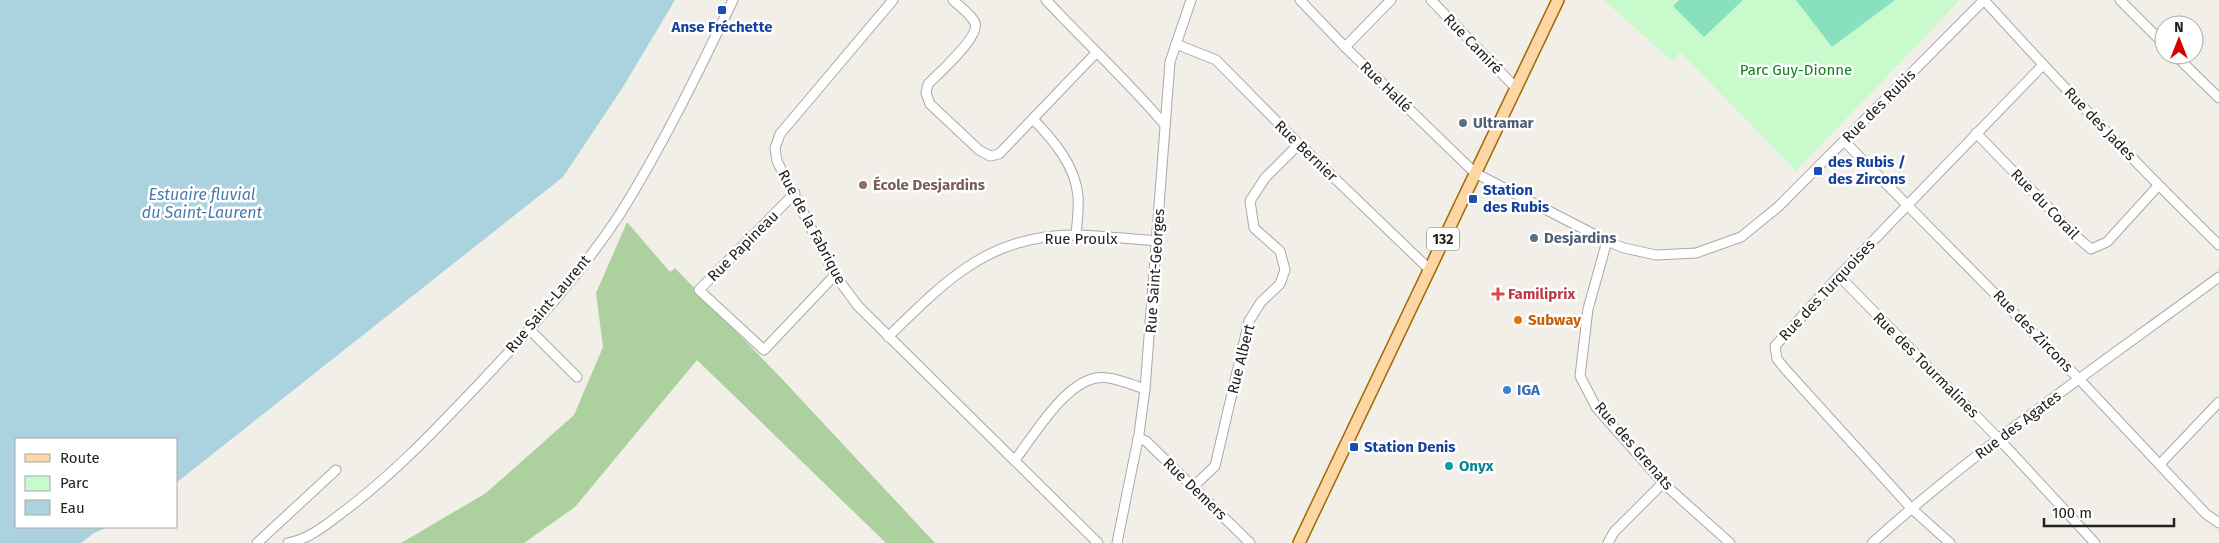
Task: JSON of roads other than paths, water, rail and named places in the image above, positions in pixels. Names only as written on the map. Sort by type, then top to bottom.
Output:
[{"type":"main road","name":"132","points":[[1299,543],[1558,0]]},
{"type":"street","name":"Rue Saint-Laurent","points":[[288,543],[303,539],[325,526],[392,474],[530,330],[619,214],[675,119],[733,0]]},
{"type":"street","name":"Rue de la Fabrique","points":[[894,0],[780,134],[775,148],[777,161],[835,274],[858,306],[1098,543]]},
{"type":"street","points":[[953,0],[974,21],[976,30],[970,40],[928,84],[926,94],[930,104],[979,150],[990,156],[999,154],[1096,53]]},
{"type":"street","points":[[1046,0],[1096,53],[1141,96],[1165,126]]},
{"type":"street","name":"Rue Saint-Georges","points":[[1117,543],[1146,388],[1170,62],[1191,0]]},
{"type":"street","name":"Rue Hallé","points":[[1300,0],[1345,47],[1474,173]]},
{"type":"street","points":[[1345,47],[1391,0]]},
{"type":"street","name":"Rue Camiré","points":[[1431,0],[1516,88]]},
{"type":"street","name":"Rue des Jades","points":[[1984,0],[2158,186],[2219,245]]},
{"type":"street","name":"Rue des Rubis","points":[[1474,173],[1606,241],[1624,248],[1656,254],[1696,253],[1741,238],[1778,207],[1984,0]]},
{"type":"street","points":[[2120,0],[2154,34]]},
{"type":"street","name":"Rue Bernier","points":[[1176,44],[1216,60],[1299,144],[1429,269]]},
{"type":"street","name":"Rue des Turquoises","points":[[1950,543],[1911,508],[1786,370],[1777,359],[1775,346],[1839,276],[2042,64]]},
{"type":"street","points":[[2185,65],[2219,98]]},
{"type":"street","points":[[1033,119],[1057,144],[1071,170],[1078,195],[1076,235]]},
{"type":"street","name":"Rue du Corail","points":[[1976,133],[2091,249],[2108,242],[2158,186]]},
{"type":"street","name":"Rue des Zircons","points":[[1844,141],[2080,380],[2206,514],[2219,523]]},
{"type":"street","name":"Rue Albert","points":[[1194,486],[1215,466],[1249,321],[1261,302],[1280,284],[1285,270],[1280,251],[1254,228],[1250,201],[1265,178],[1299,144]]},
{"type":"street","name":"Rue Papineau","points":[[795,194],[699,290],[764,350],[835,274]]},
{"type":"street","name":"Rue Proulx","points":[[888,337],[937,289],[968,265],[1006,246],[1040,238],[1076,235],[1158,241]]},
{"type":"street","name":"Rue des Grenats","points":[[1606,241],[1588,309],[1580,376],[1596,406],[1663,483],[1730,543]]},
{"type":"street","name":"Rue des Tourmalines","points":[[1839,276],[1998,438],[2095,543]]},
{"type":"street","name":"Rue des Agates","points":[[1872,543],[1911,508],[1998,438],[2219,278]]},
{"type":"street","points":[[530,330],[577,377]]},
{"type":"street","points":[[1015,460],[1056,406],[1074,388],[1096,378],[1146,388]]},
{"type":"street","points":[[2160,464],[2219,402]]},
{"type":"street","name":"Rue Demers","points":[[1138,438],[1146,441],[1250,543]]},
{"type":"street","points":[[257,543],[336,470]]},
{"type":"street","points":[[1608,543],[1614,532],[1663,483]]},
{"type":"water","name":"Estuaire fluvial du Saint-Laurent","points":[[0,0],[675,0],[623,87],[563,177],[178,481],[178,438],[15,438],[15,528],[106,528],[94,533],[81,543],[0,543]]},
{"type":"place","name":"Anse Fréchette","points":[[722,10]]},
{"type":"place","name":"Ultramar","points":[[1463,123]]},
{"type":"place","name":"des Rubis / des Zircons","points":[[1818,171]]},
{"type":"place","name":"École Desjardins","points":[[863,185]]},
{"type":"place","name":"Station des Rubis","points":[[1473,199]]},
{"type":"place","name":"Desjardins","points":[[1534,238]]},
{"type":"place","name":"Familiprix","points":[[1498,294]]},
{"type":"place","name":"Subway","points":[[1518,320]]},
{"type":"place","name":"IGA","points":[[1507,390]]},
{"type":"place","name":"Station Denis","points":[[1354,447]]},
{"type":"place","name":"Onyx","points":[[1449,466]]},
{"type":"park label","name":"Parc Guy-Dionne","points":[[1796,70]]}]
